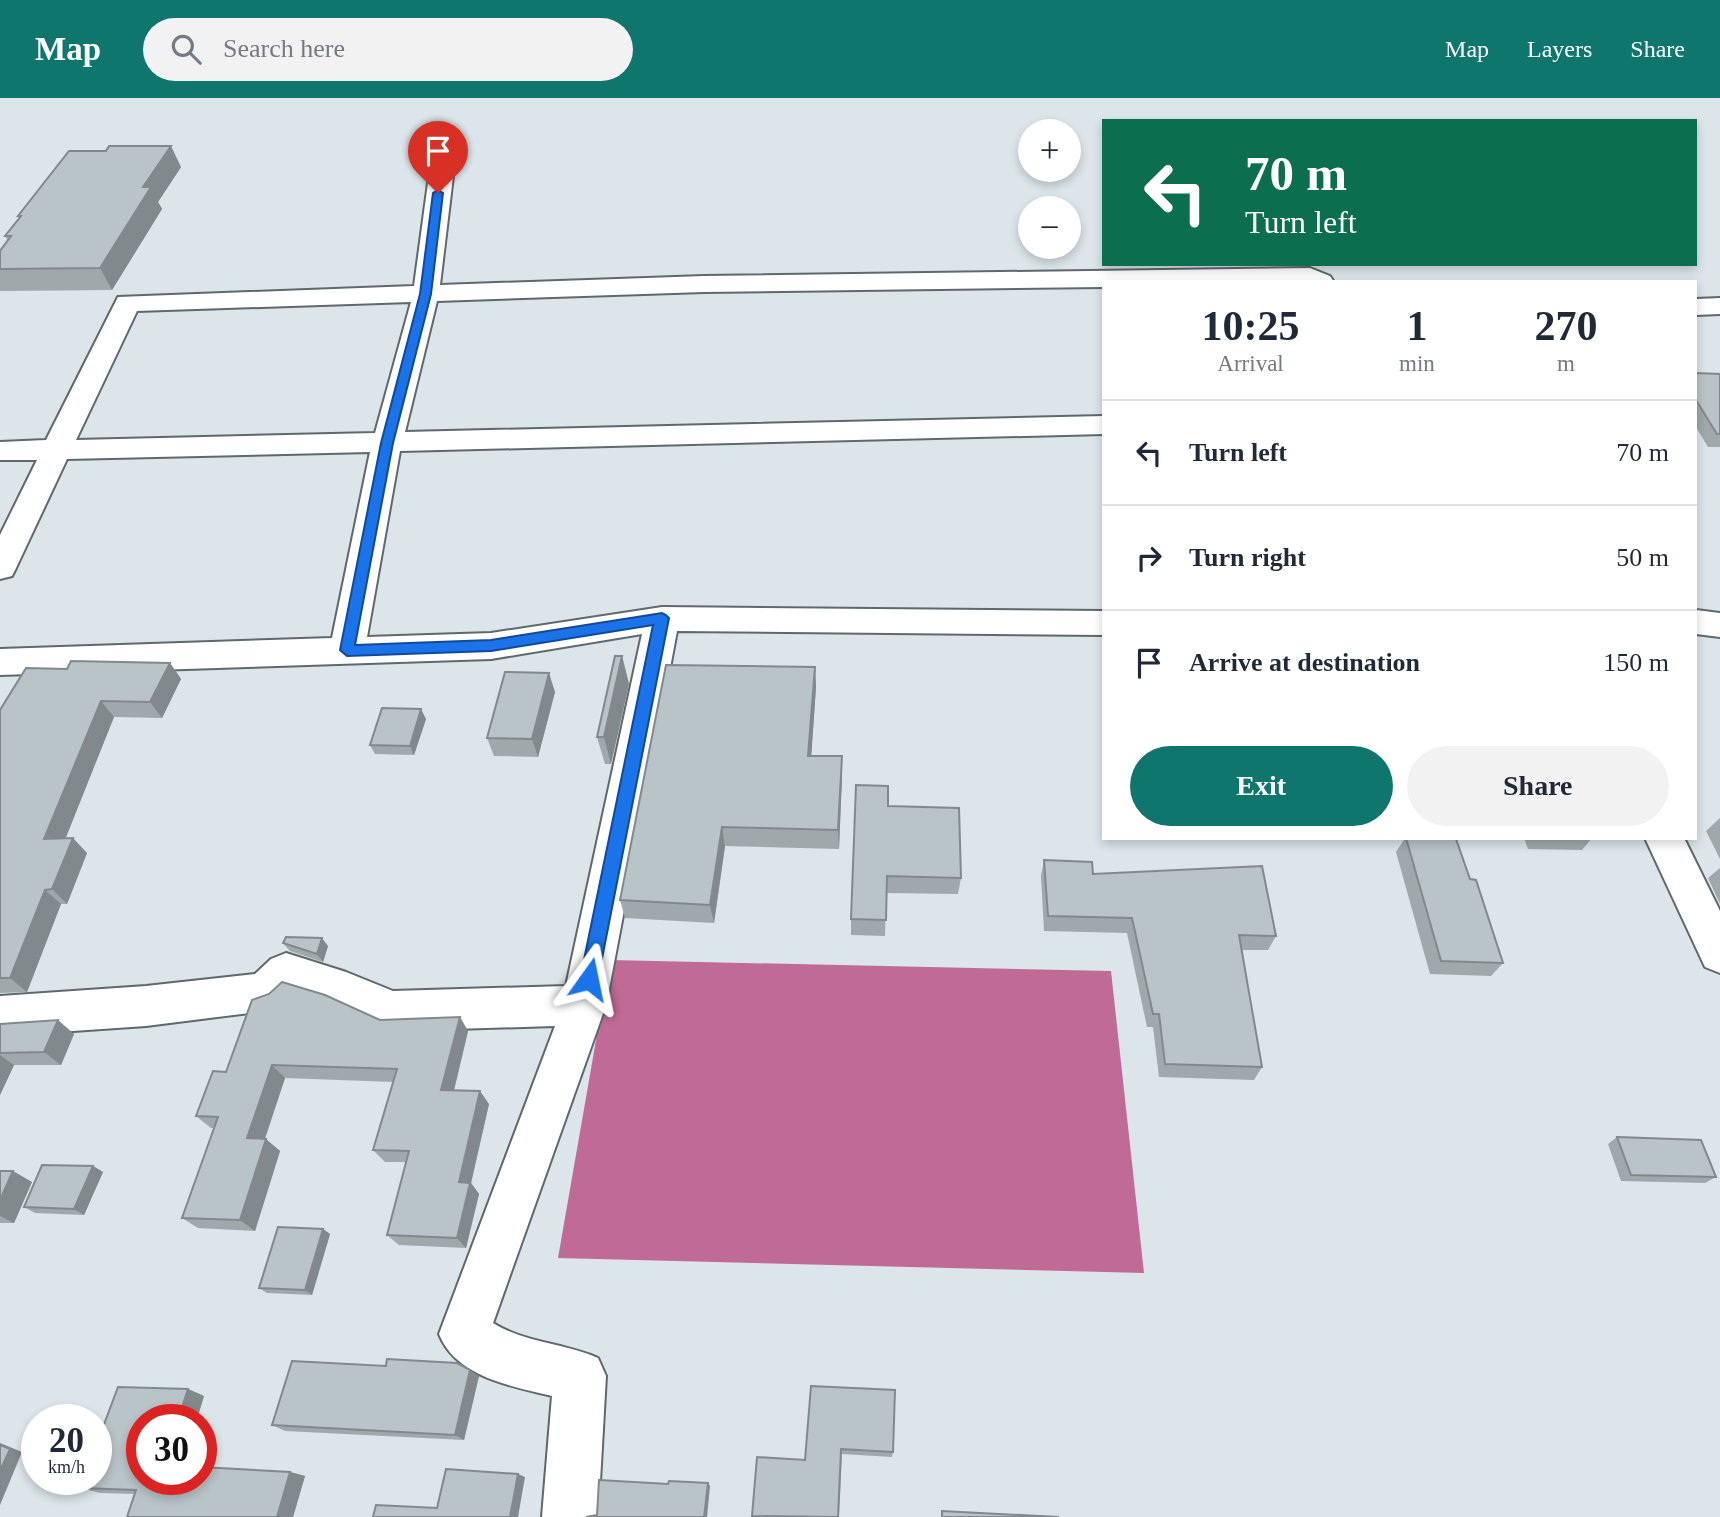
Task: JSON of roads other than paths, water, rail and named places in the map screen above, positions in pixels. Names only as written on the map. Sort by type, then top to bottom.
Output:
[{"type":"street","points":[[347,650],[387,443],[426,294],[442,168]]},
{"type":"street","points":[[0,568],[127,303],[931,279],[1310,276],[1317,280]]},
{"type":"street","points":[[1697,307],[1720,306]]},
{"type":"street","points":[[0,451],[1102,425]]},
{"type":"street","points":[[570,1517],[580,1376],[501,1358],[464,1334],[584,1005],[662,618]]},
{"type":"street","points":[[0,662],[491,646],[662,618],[1102,623]]},
{"type":"street","points":[[1697,622],[1720,625]]},
{"type":"street","points":[[1665,840],[1720,954]]},
{"type":"street","points":[[0,1016],[146,1006],[265,992],[285,972],[346,991],[391,1012],[584,1005]]}]
